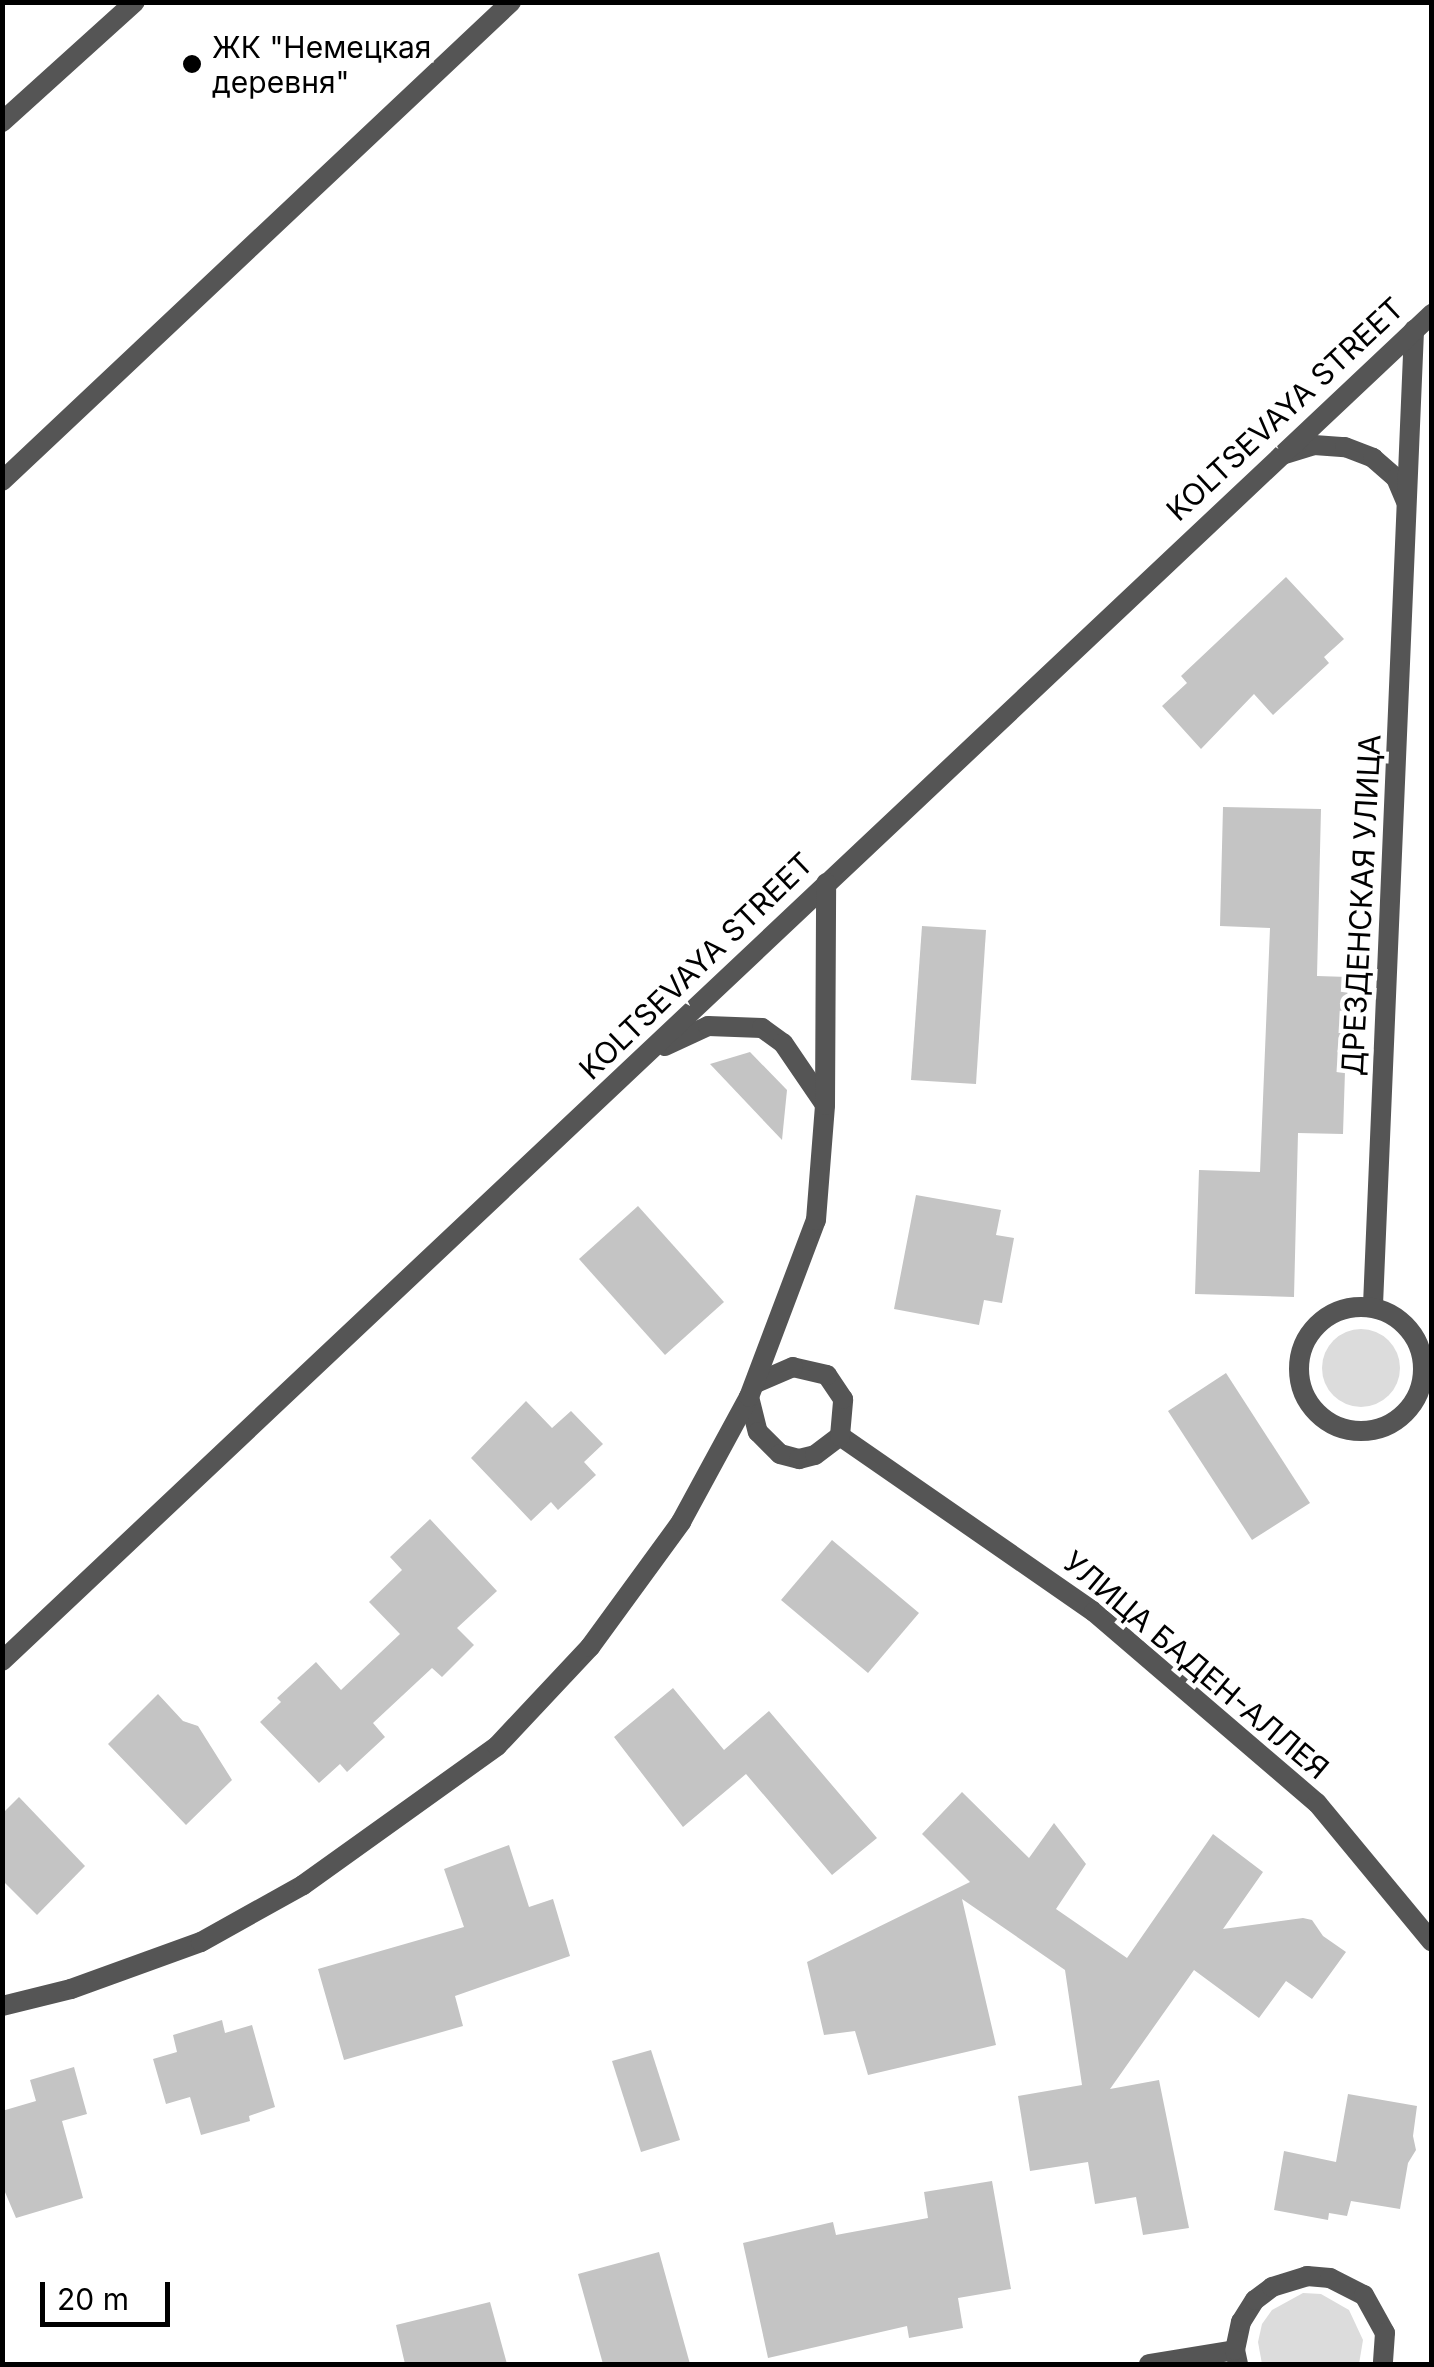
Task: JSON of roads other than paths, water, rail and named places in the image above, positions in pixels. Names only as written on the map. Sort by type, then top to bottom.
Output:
[{"type":"street","points":[[2,122],[134,2]]},
{"type":"street","points":[[2,481],[512,2]]},
{"type":"street","name":"KOLTSEVAYA STREET","points":[[2,1662],[1432,314]]},
{"type":"street","name":"ДРЕЗДЕНСКАЯ УЛИЦА","points":[[1373,1306],[1414,330]]},
{"type":"street","points":[[1276,457],[1314,445],[1345,446],[1372,458],[1396,478],[1409,508]]},
{"type":"street","points":[[2,2006],[71,1989],[201,1942],[304,1885],[497,1746],[590,1648],[681,1522],[752,1390],[816,1220],[825,1106],[826,884]]},
{"type":"street","points":[[649,1053],[708,1026],[762,1028],[784,1042],[825,1106]]},
{"type":"street","points":[[1373,1306],[1394,1314],[1410,1328],[1421,1356],[1421,1374],[1413,1401],[1402,1414],[1375,1432],[1361,1433],[1342,1429],[1321,1416],[1310,1405],[1300,1374],[1304,1344],[1322,1322],[1346,1308],[1373,1306]]},
{"type":"street","points":[[793,1367],[827,1375],[843,1399],[840,1436],[815,1455],[799,1458],[780,1454],[758,1432],[752,1390],[793,1367]]},
{"type":"street","name":"УЛИЦА БАДЕН-АЛЛЕЯ","points":[[840,1436],[1109,1624],[1317,1803],[1432,1942]]},
{"type":"street","points":[[1149,2364],[1237,2357],[1241,2322],[1254,2300],[1289,2281],[1330,2278],[1364,2296],[1376,2312],[1385,2333],[1382,2364]]},
{"type":"place","name":"ЖК \"Немецкая деревня\"","points":[[192,64]]}]
